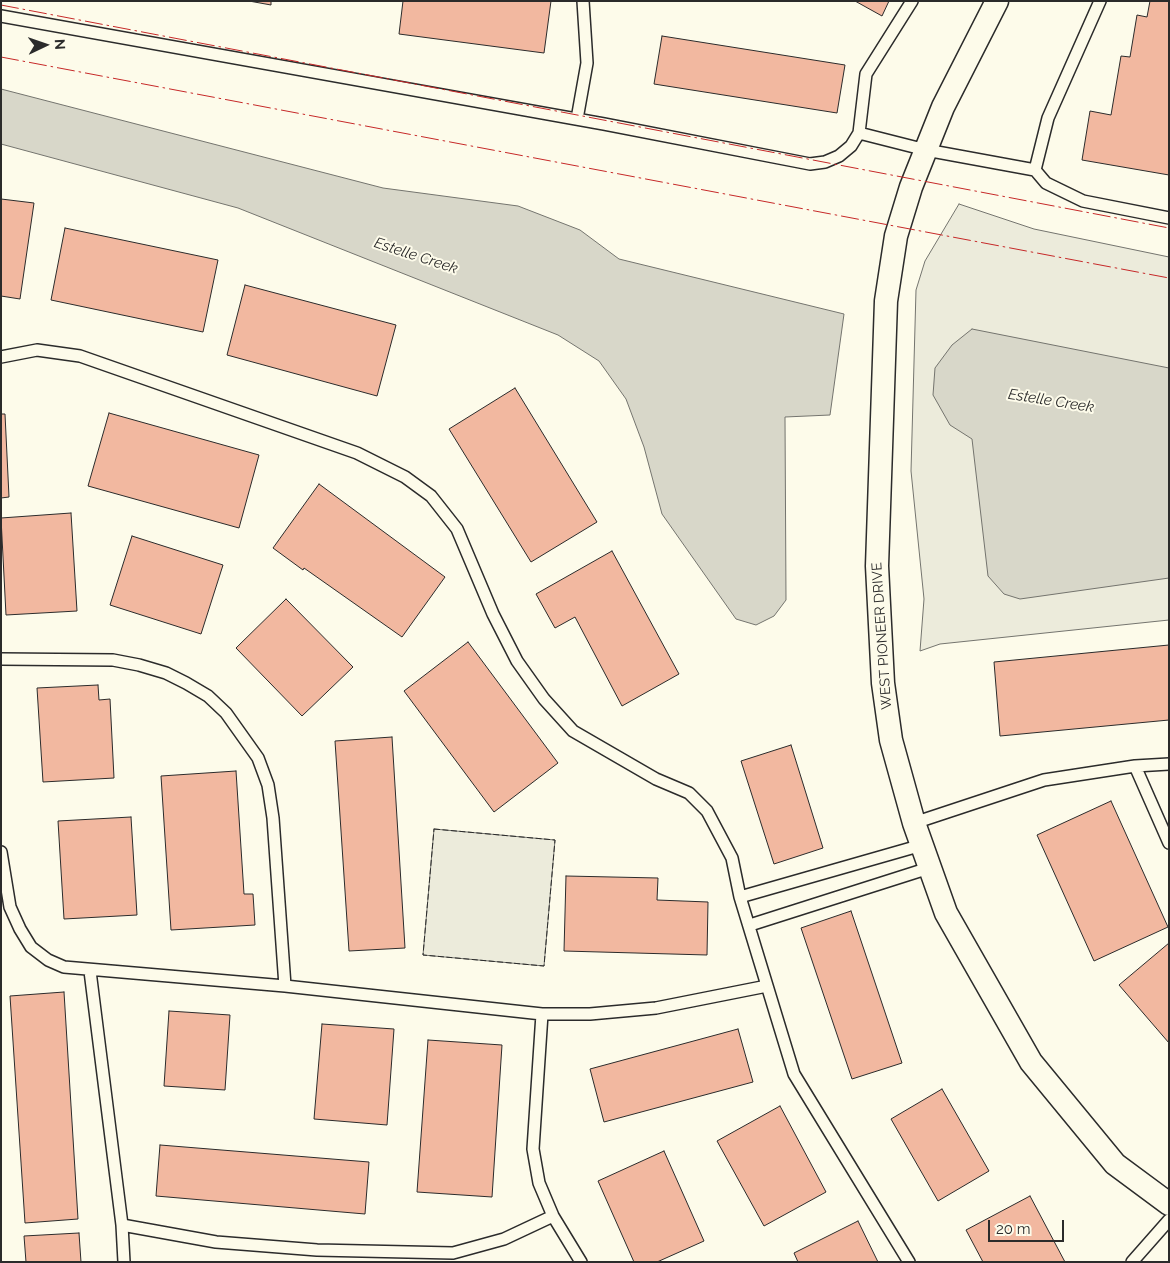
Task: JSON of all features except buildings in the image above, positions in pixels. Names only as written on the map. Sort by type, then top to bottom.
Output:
[{"type":"street","name":"WEST PIONEER DRIVE","points":[[997,1],[943,107],[926,150],[896,236],[886,302],[877,566],[883,684],[891,740],[914,823],[946,913],[1031,1062],[1115,1164],[1169,1204]]},
{"type":"lane","points":[[577,119],[587,63],[584,1]]},
{"type":"lane","points":[[1,16],[577,119],[810,164],[825,162],[839,156],[851,146],[860,133],[866,74],[912,1]]},
{"type":"lane","points":[[1035,170],[1048,118],[1100,1]]},
{"type":"lane","points":[[860,133],[926,150],[1035,170],[1046,183],[1083,201],[1169,218]]},
{"type":"lane","points":[[1,358],[38,350],[80,356],[357,452],[405,477],[431,496],[457,528],[493,614],[517,661],[544,700],[573,731],[656,779],[689,793],[707,812],[732,858],[740,897],[794,1074],[909,1262]]},
{"type":"lane","points":[[1,659],[113,660],[139,665],[166,673],[186,682],[208,696],[226,713],[258,758],[268,785],[273,818],[285,986]]},
{"type":"lane","points":[[914,823],[1044,780],[1136,766],[1169,764]]},
{"type":"lane","points":[[1136,766],[1169,843]]},
{"type":"lane","points":[[740,897],[922,846]]},
{"type":"lane","points":[[1,852],[10,907],[31,947],[48,960],[64,967],[90,971],[285,986],[542,1014],[590,1014],[656,1008],[767,986]]},
{"type":"lane","points":[[750,925],[929,868]]},
{"type":"lane","points":[[90,971],[122,1225],[124,1262]]},
{"type":"lane","points":[[542,1014],[533,1149],[539,1183],[553,1216],[581,1262]]},
{"type":"lane","points":[[122,1225],[216,1242],[317,1250],[453,1253],[504,1239],[553,1216]]},
{"type":"lane","points":[[1132,1262],[1169,1220]]},
{"type":"shaded area","points":[[959,204],[1034,229],[1169,257],[1169,620],[940,644],[920,651],[924,599],[911,471],[916,290],[925,261]]},
{"type":"shaded area","points":[[434,829],[555,840],[544,966],[423,955]]},
{"type":"water","name":"Estelle Creek","points":[[1,89],[383,188],[518,206],[580,230],[619,259],[844,314],[830,415],[785,417],[786,600],[774,616],[756,625],[736,619],[662,514],[644,447],[626,399],[599,361],[558,335],[238,208],[1,144]]},
{"type":"water","name":"Estelle Creek","points":[[972,329],[1169,368],[1169,578],[1020,599],[1004,594],[988,576],[972,439],[950,425],[933,395],[935,368],[952,345]]},
{"type":"fence","points":[[434,829],[555,840],[544,966],[423,955],[434,829]]},
{"type":"power","points":[[1,5],[1169,228]]},
{"type":"power","points":[[1,57],[1169,278]]}]
